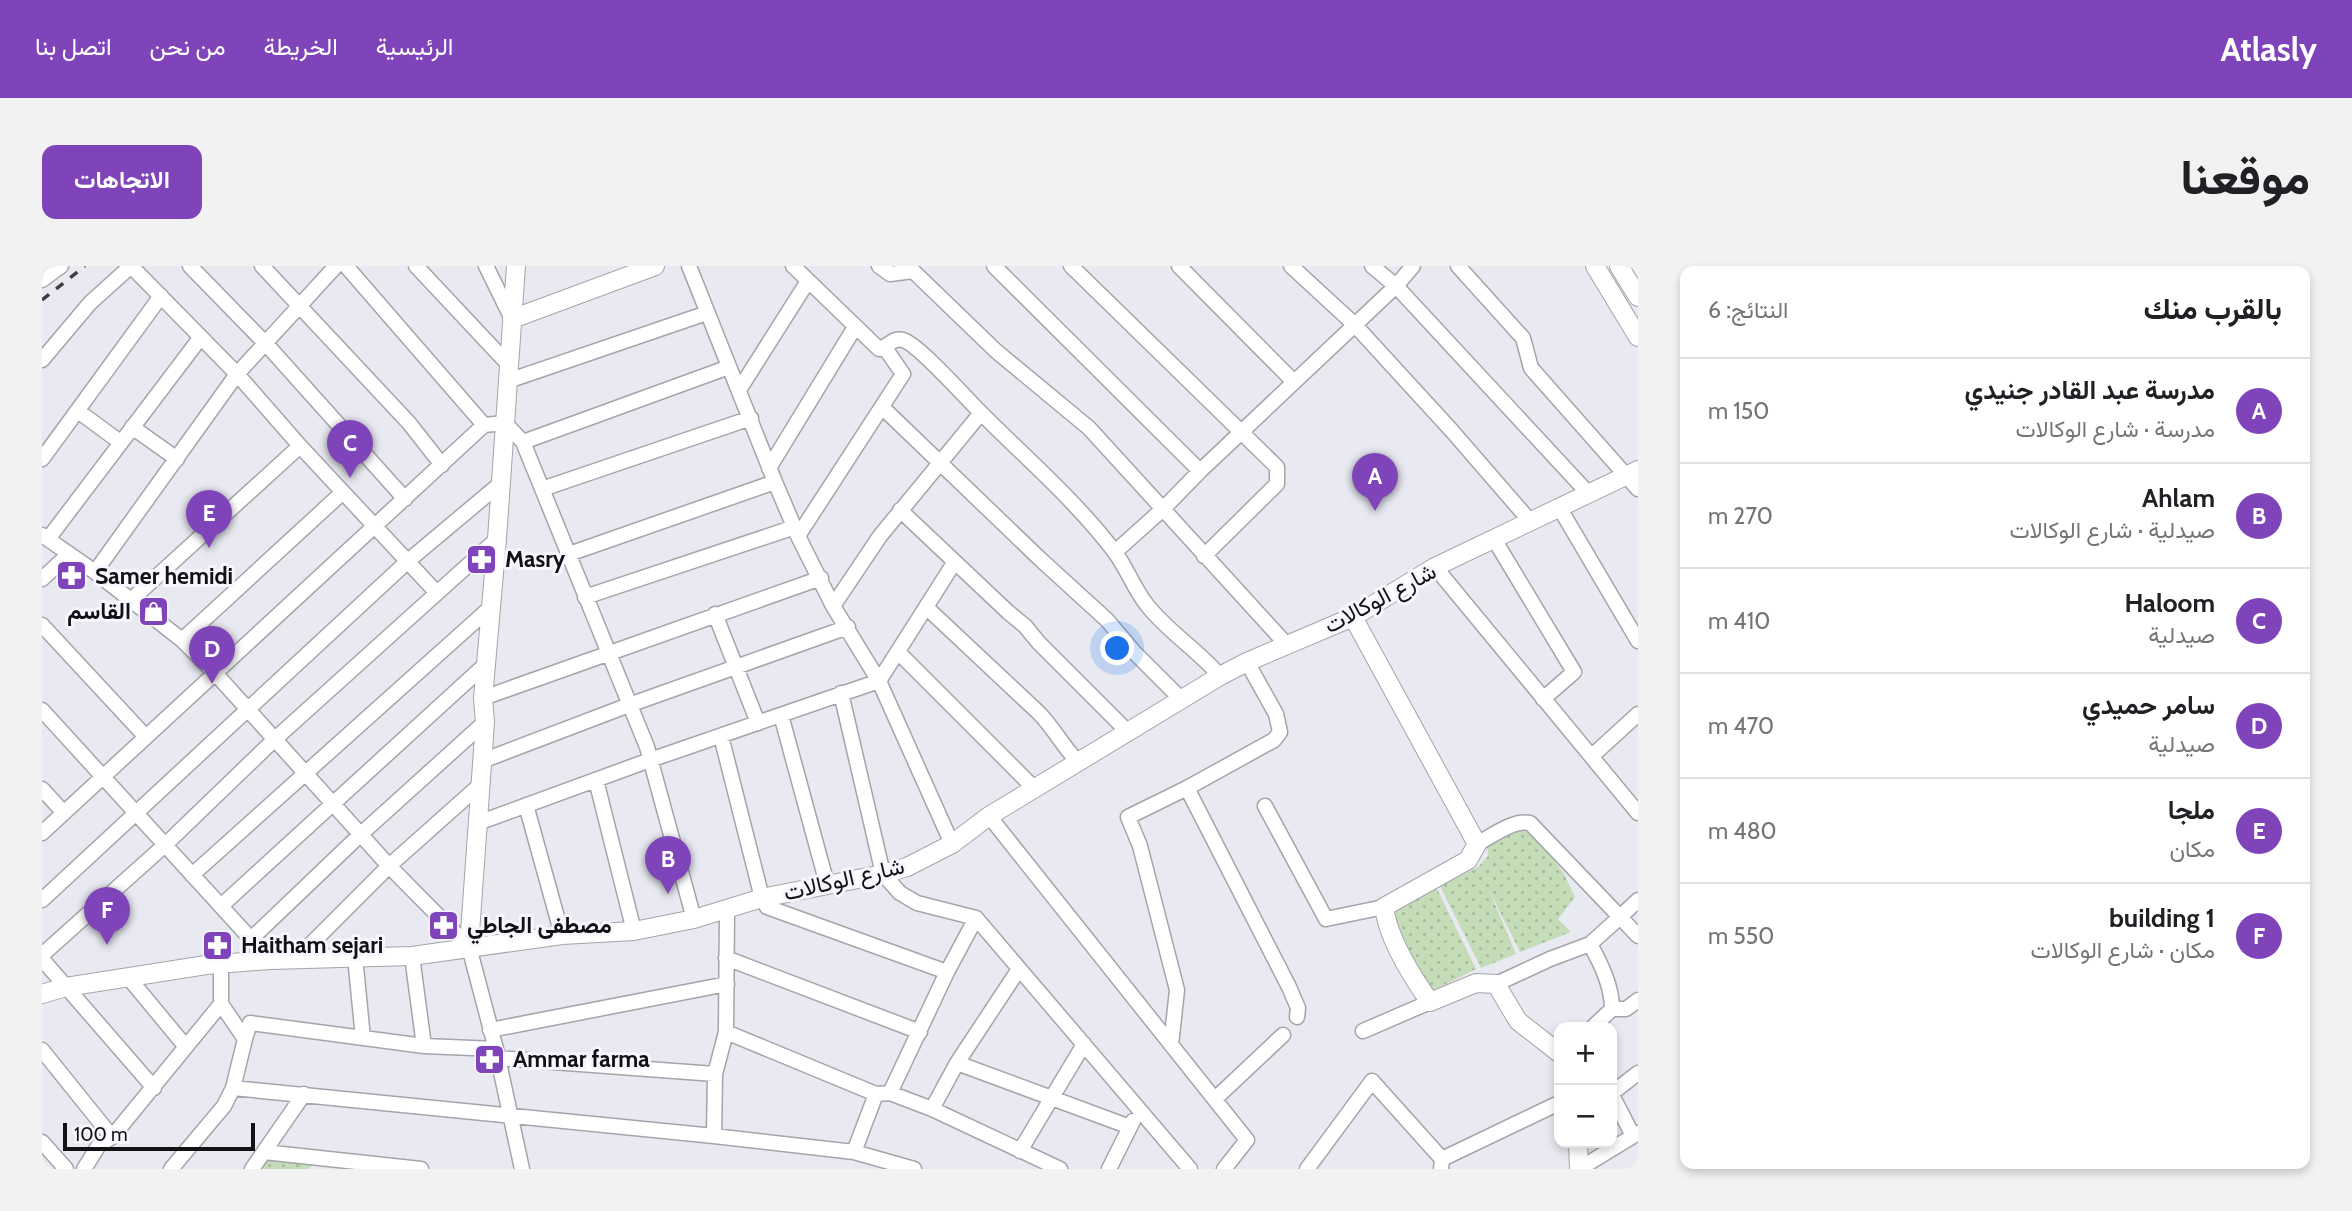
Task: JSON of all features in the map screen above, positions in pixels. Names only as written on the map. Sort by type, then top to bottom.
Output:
[{"type":"street","points":[[42,280],[61,266]]},
{"type":"street","points":[[42,360],[90,303],[131,266],[237,374],[300,446],[438,593]]},
{"type":"street","points":[[190,266],[267,345],[405,499]]},
{"type":"street","points":[[262,266],[409,423],[442,464]]},
{"type":"street","points":[[95,572],[237,374],[267,345],[337,266]]},
{"type":"street","points":[[346,266],[484,425]]},
{"type":"street","points":[[416,266],[508,372]]},
{"type":"street","points":[[486,266],[512,319]]},
{"type":"street","points":[[516,266],[483,698],[485,722],[469,947],[512,1116],[522,1169]]},
{"type":"street","points":[[512,319],[655,266]]},
{"type":"street","points":[[689,266],[797,532],[833,606],[879,681],[952,844]]},
{"type":"street","points":[[793,266],[879,349],[901,339],[910,344],[1069,499],[1115,552],[1147,605],[1205,658],[1220,676]]},
{"type":"street","points":[[879,266],[890,274],[914,268],[996,351],[1088,428],[1287,645]]},
{"type":"street","points":[[993,266],[1200,471]]},
{"type":"street","points":[[1072,266],[1278,467],[1277,484],[1204,556]]},
{"type":"street","points":[[1179,266],[1294,382]]},
{"type":"street","points":[[1292,266],[1354,324],[1452,430],[1530,521]]},
{"type":"street","points":[[1372,266],[1396,286],[1588,493]]},
{"type":"street","points":[[1115,552],[1396,286],[1413,266]]},
{"type":"street","points":[[1595,266],[1638,337]]},
{"type":"street","points":[[1619,266],[1638,298]]},
{"type":"street","points":[[1466,269],[1523,338],[1531,368],[1634,478]]},
{"type":"street","points":[[739,390],[808,281]]},
{"type":"street","points":[[42,459],[161,296]]},
{"type":"street","points":[[508,372],[706,313]]},
{"type":"street","points":[[769,468],[855,327]]},
{"type":"street","points":[[201,337],[45,537],[182,640],[389,866],[469,947]]},
{"type":"street","points":[[586,597],[797,532],[883,408],[903,374],[885,348]]},
{"type":"street","points":[[523,442],[729,367]]},
{"type":"street","points":[[883,408],[1107,620],[1135,653],[1180,698]]},
{"type":"street","points":[[78,411],[120,442]]},
{"type":"street","points":[[833,606],[880,536],[981,413]]},
{"type":"street","points":[[542,489],[751,418]]},
{"type":"street","points":[[42,833],[484,425],[505,423]]},
{"type":"street","points":[[505,423],[523,442],[650,760],[694,919]]},
{"type":"street","points":[[132,427],[177,458]]},
{"type":"street","points":[[131,600],[300,446]]},
{"type":"street","name":"شارع الوكالات","points":[[42,995],[66,987],[221,964],[412,956],[562,934],[634,931],[694,919],[762,898],[883,874],[907,866],[952,844],[989,816],[1220,676],[1353,617],[1435,567],[1588,493],[1634,478]]},
{"type":"street","points":[[569,554],[775,482]]},
{"type":"street","points":[[42,900],[408,561],[501,483]]},
{"type":"street","points":[[182,640],[343,492]]},
{"type":"street","points":[[1559,507],[1638,640]]},
{"type":"street","points":[[900,510],[954,563],[1025,626],[1127,731]]},
{"type":"street","points":[[154,1088],[42,957],[165,845],[275,739],[497,538]]},
{"type":"street","points":[[1494,539],[1574,672],[1543,699]]},
{"type":"street","points":[[42,579],[69,554]]},
{"type":"street","points":[[478,823],[879,681],[954,563]]},
{"type":"street","points":[[1435,567],[1638,813]]},
{"type":"street","points":[[483,698],[821,578]]},
{"type":"street","points":[[192,874],[491,607]]},
{"type":"street","points":[[926,607],[1040,713],[1055,730],[1062,745],[1077,761]]},
{"type":"street","points":[[715,614],[758,723]]},
{"type":"street","points":[[1353,617],[1477,844]]},
{"type":"street","points":[[42,625],[146,737]]},
{"type":"street","points":[[482,761],[848,627]]},
{"type":"street","points":[[898,652],[1034,788]]},
{"type":"street","points":[[1171,1045],[1177,990],[1140,846],[1128,817],[1274,740],[1280,732],[1276,714],[1247,662]]},
{"type":"street","points":[[221,906],[487,663]]},
{"type":"street","points":[[841,693],[883,874],[900,893],[917,903],[976,918],[1140,1108],[1186,1167]]},
{"type":"street","points":[[42,710],[270,960]]},
{"type":"street","points":[[1592,755],[1638,713]]},
{"type":"street","points":[[781,715],[827,884]]},
{"type":"street","points":[[251,939],[361,834],[485,722]]},
{"type":"street","points":[[720,736],[762,898],[767,907],[947,972]]},
{"type":"street","points":[[596,780],[634,931]]},
{"type":"street","points":[[296,959],[389,866],[481,784]]},
{"type":"street","points":[[1187,788],[1289,987],[1298,1007],[1297,1017]]},
{"type":"street","points":[[42,789],[64,813]]},
{"type":"street","points":[[526,805],[562,934]]},
{"type":"street","points":[[1265,806],[1326,919],[1384,907],[1468,860],[1477,844],[1523,821],[1530,823],[1638,936]]},
{"type":"street","points":[[989,816],[1247,1140],[1224,1169]]},
{"type":"street","points":[[1363,1031],[1476,983],[1496,984],[1590,944],[1638,900]]},
{"type":"street","points":[[1384,907],[1385,919],[1414,979],[1430,1002]]},
{"type":"street","points":[[713,1136],[715,1074],[726,1032],[727,910]]},
{"type":"street","points":[[854,1152],[883,1094],[919,1032],[976,918]]},
{"type":"street","points":[[1590,944],[1608,984],[1612,1009]]},
{"type":"street","points":[[412,956],[424,1046]]},
{"type":"street","points":[[355,957],[363,1038]]},
{"type":"street","points":[[726,958],[919,1032]]},
{"type":"street","points":[[87,1168],[99,1145],[112,1137],[220,1004],[221,964]]},
{"type":"street","points":[[932,1109],[957,1063],[1019,969]]},
{"type":"street","points":[[128,977],[186,1047]]},
{"type":"street","points":[[490,1030],[727,984]]},
{"type":"street","points":[[1496,984],[1518,1021],[1554,1049]]},
{"type":"street","points":[[1598,1022],[1612,1009],[1626,1009],[1638,1000]]},
{"type":"street","points":[[220,1004],[245,1039]]},
{"type":"street","points":[[171,1169],[224,1106],[233,1088],[250,1023],[496,1054],[715,1074]]},
{"type":"street","points":[[726,1032],[883,1094],[932,1109],[1060,1169]]},
{"type":"street","points":[[1214,1100],[1283,1035]]},
{"type":"street","points":[[1020,1151],[1084,1044]]},
{"type":"street","points":[[42,1050],[112,1137]]},
{"type":"street","points":[[957,1063],[1130,1127]]},
{"type":"street","points":[[1617,1090],[1638,1073]]},
{"type":"street","points":[[1307,1169],[1372,1081],[1442,1164],[1554,1106]]},
{"type":"street","points":[[233,1088],[854,1152],[914,1169]]},
{"type":"street","points":[[252,1169],[304,1094]]},
{"type":"street","points":[[1578,1148],[1579,1169],[1635,1134],[1617,1103]]},
{"type":"street","points":[[1109,1169],[1140,1108]]},
{"type":"street","points":[[42,1142],[66,1169]]},
{"type":"street","points":[[264,1152],[421,1169]]},
{"type":"green space","points":[[1522,827],[1528,829],[1563,872],[1575,897],[1558,919],[1571,932],[1520,952],[1489,890],[1516,954],[1481,968],[1440,886],[1478,867],[1488,856],[1487,843]]},
{"type":"green space","points":[[1436,887],[1476,969],[1432,991],[1390,918],[1396,908]]},
{"type":"green space","points":[[268,1156],[314,1163],[308,1169],[260,1169]]},
{"type":"railway","points":[[42,300],[85,266]]},
{"type":"place","name":"Haloom","points":[[350,478]]},
{"type":"place","name":"مدرسة عبد القادر جنيدي","points":[[1375,511]]},
{"type":"place","name":"ملجا","points":[[209,548]]},
{"type":"place","name":"Masry","points":[[482,559]]},
{"type":"place","name":"Samer hemidi","points":[[72,576]]},
{"type":"place","name":"القاسم","points":[[154,611]]},
{"type":"place","name":"سامر حميدي","points":[[212,684]]},
{"type":"place","name":"Ahlam","points":[[668,894]]},
{"type":"place","name":"مصطفى الجاطي","points":[[444,925]]},
{"type":"place","name":"building 1","points":[[107,945]]},
{"type":"place","name":"Haitham sejari","points":[[218,945]]},
{"type":"place","name":"Ammar farma","points":[[490,1059]]}]
